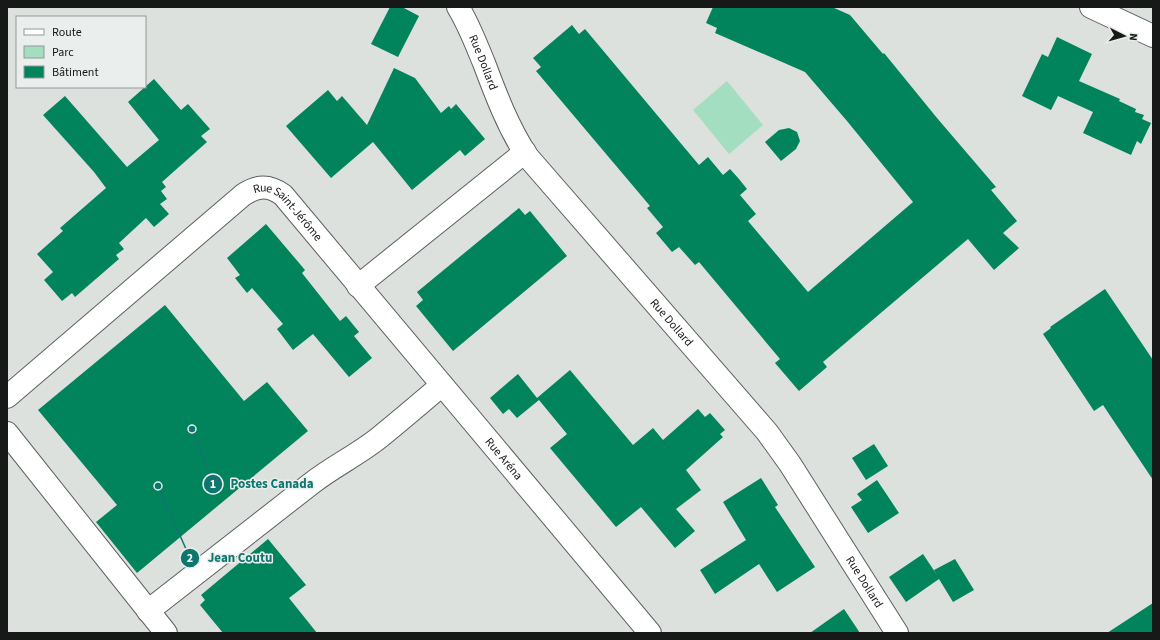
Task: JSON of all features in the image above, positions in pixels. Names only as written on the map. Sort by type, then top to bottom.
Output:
[{"type":"street","name":"Rue Dollard","points":[[458,7],[471,32],[505,117],[525,152],[767,432],[790,464],[897,633]]},
{"type":"street","points":[[1091,7],[1153,36]]},
{"type":"street","points":[[358,286],[525,152]]},
{"type":"street","name":"Rue Saint-Jérôme","points":[[7,397],[250,190],[268,188],[276,190],[283,195],[358,286]]},
{"type":"street","name":"Rue Aréna","points":[[358,286],[650,633]]},
{"type":"street","points":[[148,611],[330,469],[380,437],[442,386]]},
{"type":"street","points":[[7,433],[166,633]]},
{"type":"green space","points":[[727,81],[763,125],[729,154],[693,110]]},
{"type":"building","points":[[390,7],[402,7],[419,16],[398,57],[371,44]]},
{"type":"building","points":[[713,7],[832,7],[850,15],[883,54],[884,53],[996,187],[991,190],[1017,221],[1003,233],[1019,248],[994,270],[968,239],[823,362],[827,367],[799,391],[775,363],[780,359],[699,262],[695,265],[679,247],[672,252],[656,233],[663,227],[647,208],[650,206],[536,71],[541,67],[533,58],[572,25],[579,34],[585,29],[699,165],[708,157],[723,175],[730,169],[739,179],[747,189],[740,195],[756,214],[748,221],[808,292],[913,202],[805,72],[715,33],[717,28],[706,23]]},
{"type":"building","points":[[1057,37],[1092,54],[1079,81],[1120,99],[1119,101],[1136,109],[1135,112],[1144,115],[1142,119],[1151,123],[1141,144],[1137,141],[1131,155],[1083,133],[1093,112],[1058,96],[1051,110],[1022,96],[1042,54],[1048,57]]},
{"type":"building","points":[[394,68],[415,78],[441,113],[449,106],[451,109],[456,104],[485,139],[465,156],[460,150],[412,190],[373,142],[331,178],[286,126],[328,90],[337,101],[342,96],[367,125]]},
{"type":"building","points":[[154,79],[181,110],[188,104],[210,129],[201,136],[207,142],[162,182],[166,187],[161,191],[167,199],[160,204],[169,214],[154,227],[146,218],[119,243],[124,249],[116,255],[119,259],[75,297],[72,293],[62,301],[44,280],[53,272],[37,254],[63,231],[60,228],[106,188],[94,172],[43,115],[65,96],[127,167],[159,140],[128,102],[144,88],[146,88],[146,86]]},
{"type":"building","points":[[789,128],[797,132],[800,141],[796,149],[781,161],[765,142],[779,130]]},
{"type":"building","points":[[519,208],[525,215],[530,211],[567,256],[453,351],[416,306],[423,300],[417,292]]},
{"type":"building","points":[[266,224],[305,270],[302,273],[340,321],[346,316],[359,332],[354,336],[372,358],[349,377],[313,334],[293,350],[277,329],[283,324],[252,288],[247,293],[235,278],[240,275],[227,258]]},
{"type":"building","points":[[1105,289],[1153,360],[1153,480],[1103,405],[1094,411],[1043,334],[1051,328],[1050,327]]},
{"type":"building","points":[[165,305],[244,401],[267,382],[308,431],[137,573],[96,522],[117,505],[38,410]]},
{"type":"building","points":[[570,370],[633,445],[653,428],[663,440],[698,409],[705,417],[710,413],[725,430],[720,434],[723,437],[686,470],[701,490],[676,509],[695,531],[675,548],[641,507],[616,527],[550,448],[567,434],[539,400],[517,418],[509,409],[503,414],[490,398],[518,374],[537,398]]},
{"type":"building","points":[[874,444],[888,466],[866,480],[852,458]]},
{"type":"building","points":[[761,478],[778,505],[775,507],[815,567],[777,592],[759,564],[715,594],[700,570],[746,540],[723,502]]},
{"type":"building","points":[[877,480],[899,513],[868,533],[851,507],[862,500],[857,494]]},
{"type":"building","points":[[268,539],[306,585],[289,598],[317,633],[223,633],[200,605],[205,600],[201,595]]},
{"type":"building","points":[[923,554],[937,575],[934,570],[955,559],[974,590],[953,602],[939,579],[906,602],[889,577]]},
{"type":"building","points":[[1153,603],[1153,633],[1107,633]]},
{"type":"building","points":[[844,609],[860,633],[810,633]]},
{"type":"place","name":"Postes Canada","points":[[192,429]]},
{"type":"place","name":"Jean Coutu","points":[[158,486]]}]
